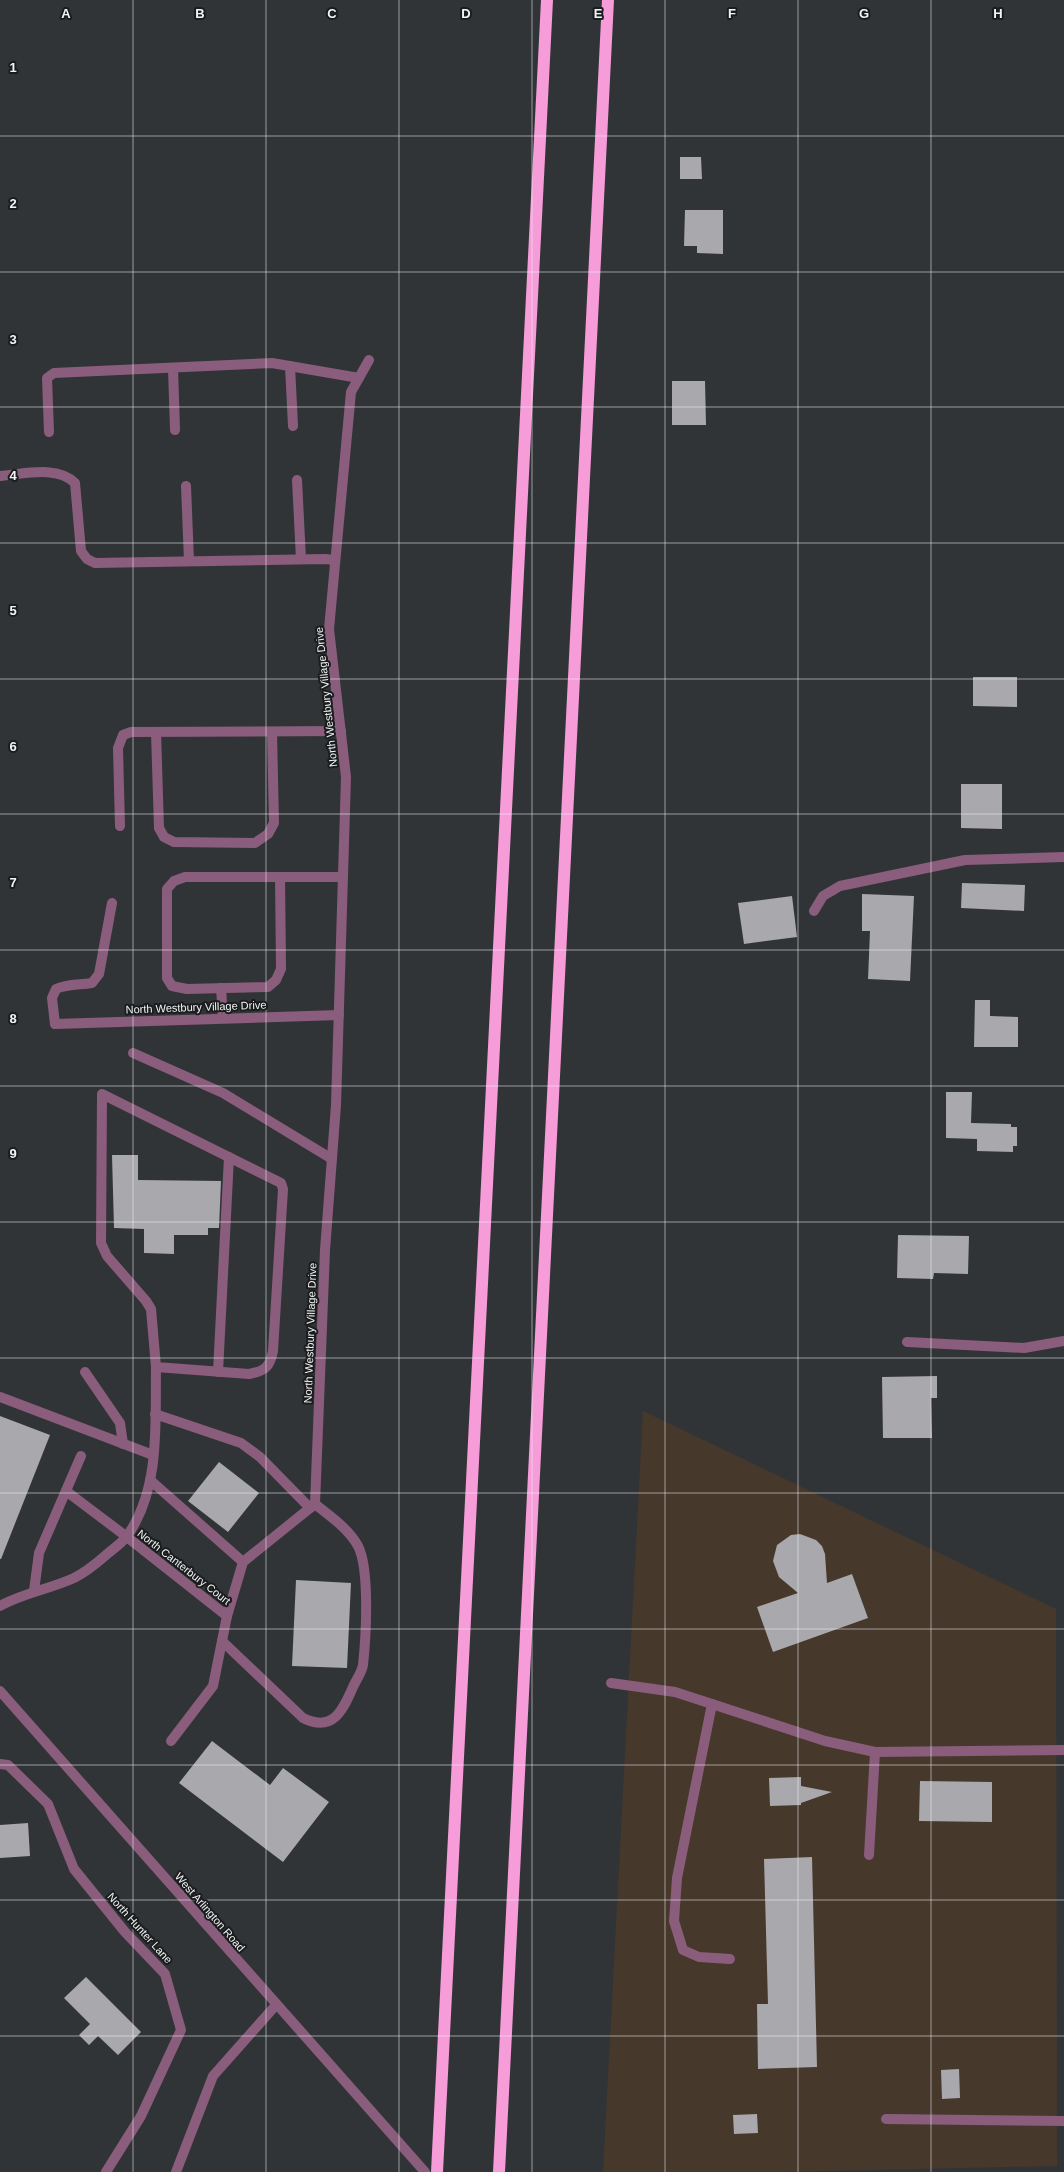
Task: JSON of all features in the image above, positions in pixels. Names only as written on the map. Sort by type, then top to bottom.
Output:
[{"type":"highway","points":[[437,2172],[547,0]]},
{"type":"highway","points":[[499,2172],[608,0]]},
{"type":"street","name":"North Westbury Village Drive","points":[[313,1506],[339,1014],[346,777],[329,629],[351,392],[369,360]]},
{"type":"street","points":[[49,432],[47,378],[54,374],[272,363],[359,378]]},
{"type":"street","points":[[290,366],[293,426]]},
{"type":"street","points":[[173,368],[175,430]]},
{"type":"street","points":[[0,476],[57,472],[68,476],[76,483],[82,551],[87,559],[95,562],[301,559],[335,560]]},
{"type":"street","points":[[297,480],[301,559]]},
{"type":"street","points":[[186,486],[189,561]]},
{"type":"street","points":[[120,826],[118,748],[123,736],[131,732],[340,731]]},
{"type":"street","points":[[156,732],[158,828],[164,837],[174,842],[255,842],[268,834],[274,823],[272,732]]},
{"type":"street","points":[[814,911],[823,896],[840,886],[965,860],[1064,857]]},
{"type":"street","points":[[280,877],[281,969],[276,980],[268,987],[187,990],[172,986],[167,978],[167,889],[174,881],[185,877],[280,877],[343,877]]},
{"type":"street","name":"North Westbury Village Drive","points":[[112,903],[99,974],[92,983],[78,986],[63,986],[56,989],[52,998],[55,1024],[339,1014]]},
{"type":"street","points":[[221,988],[223,1018]]},
{"type":"street","points":[[133,1053],[223,1092],[332,1159]]},
{"type":"street","name":"North Canterbury Court","points":[[0,1606],[34,1591],[75,1577],[95,1565],[126,1537],[140,1510],[150,1480],[153,1455],[156,1367],[151,1309],[108,1256],[101,1243],[102,1094],[229,1157]]},
{"type":"street","points":[[156,1367],[218,1372],[249,1374],[264,1371],[270,1364],[283,1189],[281,1183],[276,1180],[229,1157],[218,1372]]},
{"type":"street","points":[[908,1342],[1024,1348],[1064,1341]]},
{"type":"street","points":[[85,1372],[120,1423],[123,1444]]},
{"type":"street","points":[[0,1397],[153,1455]]},
{"type":"street","points":[[155,1414],[241,1443],[260,1457],[313,1506],[347,1529],[359,1547],[364,1566],[366,1587],[363,1666],[343,1711],[333,1719],[321,1723],[312,1722],[303,1718],[222,1641]]},
{"type":"street","points":[[34,1591],[39,1553],[81,1456]]},
{"type":"street","points":[[150,1480],[243,1562]]},
{"type":"street","points":[[66,1491],[126,1537]]},
{"type":"street","points":[[171,1741],[213,1686],[227,1616],[243,1562],[313,1506]]},
{"type":"street","name":"North Canterbury Court","points":[[126,1537],[227,1616]]},
{"type":"street","points":[[611,1682],[675,1692],[825,1741],[876,1752],[1064,1750]]},
{"type":"street","name":"West Arlington Road","points":[[0,1691],[425,2172]]},
{"type":"street","points":[[712,1704],[677,1878],[674,1921],[683,1950],[698,1957],[730,1959]]},
{"type":"street","points":[[869,1855],[876,1752]]},
{"type":"street","name":"North Hunter Lane","points":[[0,1764],[8,1765],[48,1804],[74,1869],[125,1932],[165,1974],[181,2030],[141,2116],[106,2172]]},
{"type":"street","points":[[176,2172],[213,2076],[276,2005]]},
{"type":"street","points":[[886,2119],[1064,2122]]},
{"type":"shaded area","points":[[643,1411],[1056,1609],[1057,2166],[778,2172],[603,2172]]},
{"type":"building","points":[[680,157],[701,157],[702,179],[680,179]]},
{"type":"building","points":[[685,210],[723,210],[723,254],[697,253],[697,246],[684,246]]},
{"type":"building","points":[[672,381],[705,381],[706,425],[672,425]]},
{"type":"building","points":[[973,677],[1017,677],[1017,707],[973,706]]},
{"type":"building","points":[[961,784],[1002,784],[1002,829],[961,828]]},
{"type":"building","points":[[962,883],[1025,885],[1024,911],[961,908]]},
{"type":"building","points":[[862,894],[914,896],[910,981],[868,979],[870,931],[862,931]]},
{"type":"building","points":[[792,896],[797,937],[744,944],[738,903]]},
{"type":"building","points":[[975,1000],[990,1000],[990,1016],[1018,1017],[1018,1047],[974,1047]]},
{"type":"building","points":[[946,1092],[972,1092],[971,1123],[1011,1124],[1011,1127],[1017,1127],[1017,1146],[1013,1146],[1013,1152],[977,1151],[977,1139],[946,1138]]},
{"type":"building","points":[[112,1155],[138,1155],[138,1180],[221,1181],[219,1228],[208,1228],[208,1235],[174,1235],[174,1254],[144,1253],[144,1229],[114,1228]]},
{"type":"building","points":[[898,1235],[969,1236],[968,1274],[934,1273],[933,1279],[897,1278]]},
{"type":"building","points":[[937,1376],[937,1398],[931,1398],[932,1438],[883,1438],[882,1377]]},
{"type":"building","points":[[0,1416],[50,1435],[1,1559],[0,1559]]},
{"type":"building","points":[[219,1462],[259,1493],[228,1532],[188,1501]]},
{"type":"building","points":[[800,1534],[816,1540],[822,1546],[825,1554],[827,1583],[852,1574],[868,1618],[773,1652],[757,1607],[798,1593],[779,1577],[773,1561],[777,1545],[791,1535]]},
{"type":"building","points":[[296,1580],[351,1583],[347,1668],[292,1666]]},
{"type":"building","points":[[212,1741],[270,1785],[283,1768],[329,1802],[283,1862],[179,1783]]},
{"type":"building","points":[[801,1777],[801,1786],[832,1792],[801,1803],[801,1805],[770,1806],[769,1778]]},
{"type":"building","points":[[920,1781],[992,1782],[992,1822],[919,1821]]},
{"type":"building","points":[[28,1823],[30,1856],[0,1858],[0,1825]]},
{"type":"building","points":[[812,1857],[817,2067],[758,2069],[757,2004],[768,2004],[764,1859]]},
{"type":"building","points":[[86,1977],[141,2032],[118,2055],[98,2036],[89,2045],[79,2035],[90,2024],[64,1998]]},
{"type":"building","points":[[959,2069],[960,2098],[942,2099],[941,2070]]},
{"type":"building","points":[[757,2114],[758,2133],[734,2134],[733,2115]]}]
